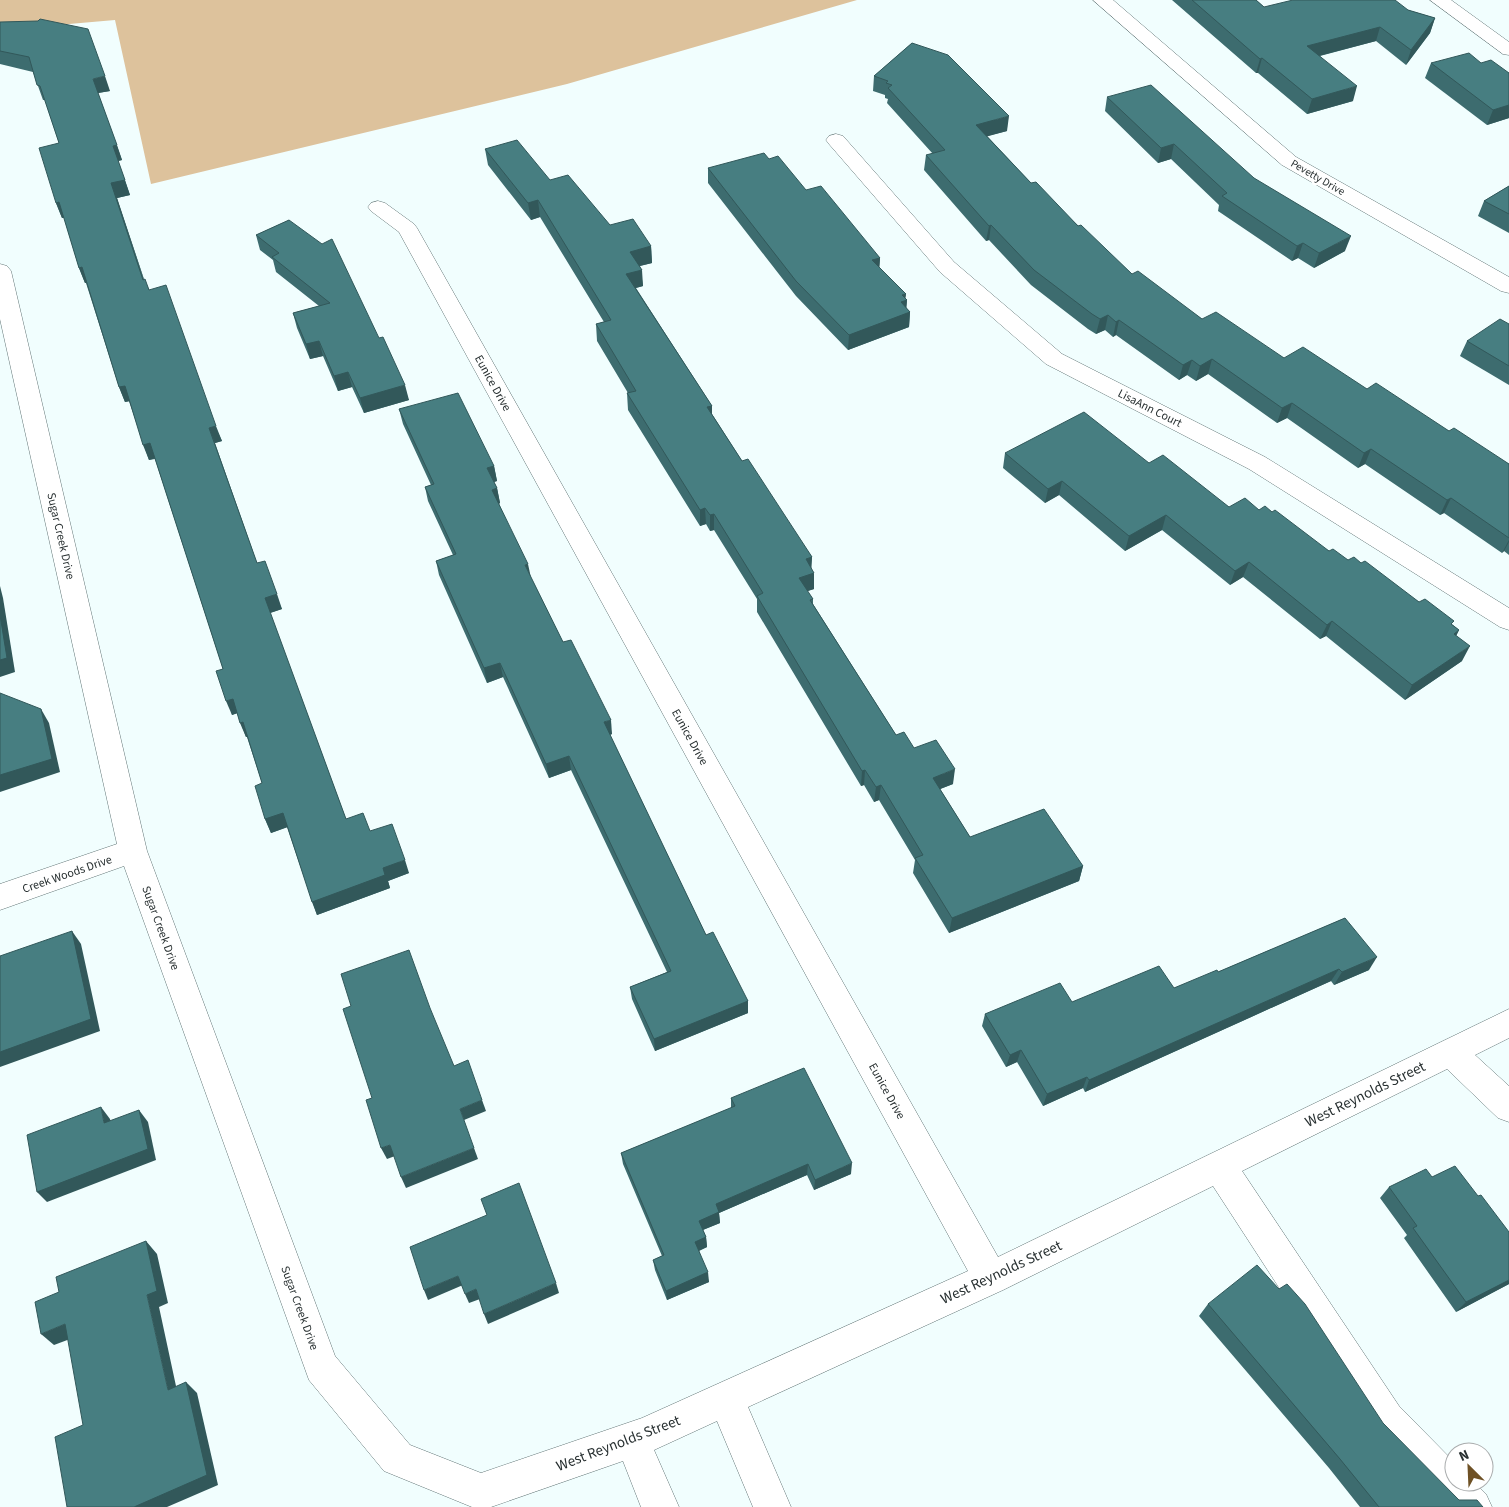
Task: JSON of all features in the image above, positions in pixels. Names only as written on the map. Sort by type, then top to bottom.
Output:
[{"type":"street","name":"Pevetty Drive","points":[[1102,0],[1289,161],[1509,286]]},
{"type":"street","points":[[1439,0],[1509,50]]},
{"type":"street","name":"LisaAnn Court","points":[[836,140],[948,267],[1054,359],[1256,463],[1509,620]]},
{"type":"street","name":"Eunice Drive","points":[[378,207],[407,228],[990,1278]]},
{"type":"street","name":"Sugar Creek Drive","points":[[0,275],[133,851],[322,1367],[397,1458],[481,1492]]},
{"type":"street","name":"Creek Woods Drive","points":[[0,897],[133,851]]},
{"type":"street","name":"West Reynolds Street","points":[[481,1492],[646,1435],[726,1399],[990,1278],[1509,1023]]},
{"type":"street","points":[[1450,1052],[1509,1108]]},
{"type":"street","points":[[1218,1166],[1386,1419],[1473,1507]]},
{"type":"street","points":[[726,1399],[772,1507]]},
{"type":"street","points":[[632,1440],[660,1507]]},
{"type":"shaded area","points":[[0,0],[857,0],[567,84],[151,184],[115,20],[0,30]]},
{"type":"building","points":[[1192,0],[1256,0],[1264,7],[1293,0],[1395,0],[1408,10],[1435,18],[1411,50],[1380,27],[1307,46],[1357,86],[1312,99],[1262,58],[1260,59]]},
{"type":"building","points":[[40,19],[88,29],[105,76],[93,79],[117,145],[113,146],[125,180],[111,183],[143,280],[145,279],[149,290],[166,285],[216,426],[209,428],[257,563],[265,561],[277,594],[265,598],[346,819],[363,813],[370,831],[392,824],[405,860],[383,868],[385,875],[312,902],[283,813],[265,819],[255,786],[262,783],[243,722],[240,723],[233,699],[226,701],[216,671],[223,669],[150,443],[143,445],[125,386],[119,387],[82,267],[79,268],[59,202],[56,203],[39,148],[59,143],[40,86],[37,85],[29,57],[0,51],[0,22],[38,21]]},
{"type":"building","points":[[912,43],[948,55],[1009,116],[976,125],[1031,183],[1036,182],[1078,226],[1081,225],[1132,274],[1138,271],[1202,319],[1216,312],[1284,358],[1303,347],[1367,389],[1376,383],[1449,431],[1454,428],[1509,464],[1509,538],[1451,498],[1447,500],[1371,449],[1364,453],[1292,403],[1282,408],[1212,359],[1200,366],[1192,360],[1183,365],[1119,320],[1116,322],[1108,315],[1100,319],[1092,314],[1034,270],[991,225],[989,226],[926,155],[945,150],[888,88],[892,85],[886,83],[888,81],[874,76]]},
{"type":"building","points":[[1469,53],[1481,63],[1491,60],[1509,73],[1509,105],[1493,110],[1431,63]]},
{"type":"building","points":[[1151,85],[1254,178],[1351,236],[1319,253],[1303,243],[1297,246],[1222,196],[1227,193],[1174,144],[1161,148],[1107,97]]},
{"type":"building","points":[[517,140],[550,180],[568,175],[610,225],[633,219],[651,246],[630,252],[642,270],[626,274],[712,406],[707,407],[742,461],[748,459],[812,557],[806,559],[814,573],[799,578],[813,599],[810,600],[896,735],[904,732],[914,748],[936,740],[955,769],[933,778],[970,837],[1044,809],[1083,866],[952,918],[915,858],[923,855],[881,785],[876,787],[865,770],[862,771],[757,596],[763,593],[714,514],[710,515],[705,508],[700,510],[627,393],[636,391],[596,324],[611,320],[538,200],[528,203],[485,149]]},
{"type":"building","points":[[764,153],[769,159],[778,156],[806,190],[821,186],[880,258],[872,260],[906,294],[902,295],[907,300],[901,302],[910,312],[849,335],[796,281],[708,168]]},
{"type":"building","points":[[1509,186],[1509,214],[1484,201]]},
{"type":"building","points":[[289,220],[322,244],[332,239],[379,338],[383,337],[405,385],[360,398],[348,372],[334,376],[319,341],[306,344],[293,313],[330,303],[272,257],[279,253],[256,235]]},
{"type":"building","points":[[1500,319],[1509,324],[1509,366],[1467,341]]},
{"type":"building","points":[[458,393],[494,466],[487,468],[497,488],[492,490],[528,564],[525,565],[563,642],[571,640],[611,720],[604,722],[706,935],[713,932],[748,1001],[654,1039],[630,987],[671,971],[569,756],[546,764],[500,663],[484,668],[436,561],[456,554],[425,487],[434,484],[399,409]]},
{"type":"building","points":[[1084,412],[1149,463],[1163,455],[1229,507],[1245,498],[1259,510],[1265,506],[1272,512],[1275,510],[1329,551],[1333,549],[1348,560],[1354,557],[1361,563],[1365,561],[1419,602],[1425,599],[1454,621],[1451,624],[1459,630],[1454,634],[1470,646],[1412,685],[1332,621],[1327,625],[1249,562],[1235,571],[1166,515],[1129,536],[1062,481],[1048,489],[1005,453]]},
{"type":"building","points":[[0,615],[7,658],[0,660]]},
{"type":"building","points":[[0,693],[41,709],[52,759],[0,775]]},
{"type":"building","points":[[1345,918],[1377,957],[1342,972],[1339,969],[1089,1080],[1087,1077],[1047,1094],[1021,1050],[1010,1055],[985,1014],[1060,983],[1072,1002],[1159,966],[1174,988],[1217,970],[1218,972]]},
{"type":"building","points":[[72,931],[91,1019],[0,1052],[0,956]]},
{"type":"building","points":[[409,950],[454,1066],[468,1060],[482,1100],[460,1109],[474,1148],[401,1177],[390,1145],[381,1148],[366,1100],[372,1098],[343,1009],[351,1006],[341,974]]},
{"type":"building","points":[[804,1068],[852,1163],[815,1180],[808,1164],[716,1204],[719,1212],[699,1221],[706,1237],[695,1242],[708,1272],[666,1291],[653,1260],[664,1255],[621,1153],[735,1106],[731,1098]]},
{"type":"building","points":[[101,1107],[104,1123],[139,1110],[148,1149],[37,1192],[27,1135]]},
{"type":"building","points":[[1455,1166],[1478,1196],[1481,1195],[1509,1232],[1509,1280],[1466,1302],[1413,1228],[1417,1226],[1389,1187],[1426,1169],[1432,1177]]},
{"type":"building","points":[[519,1183],[556,1283],[484,1314],[476,1289],[465,1294],[458,1276],[424,1290],[410,1247],[487,1215],[481,1199]]},
{"type":"building","points":[[146,1241],[157,1291],[147,1295],[168,1390],[186,1382],[207,1475],[134,1507],[67,1507],[55,1437],[83,1425],[65,1324],[41,1334],[35,1302],[59,1292],[56,1277]]},
{"type":"building","points":[[1257,1265],[1279,1289],[1287,1284],[1305,1304],[1383,1423],[1444,1485],[1444,1492],[1451,1492],[1459,1500],[1477,1500],[1483,1507],[1379,1507],[1208,1304]]}]
